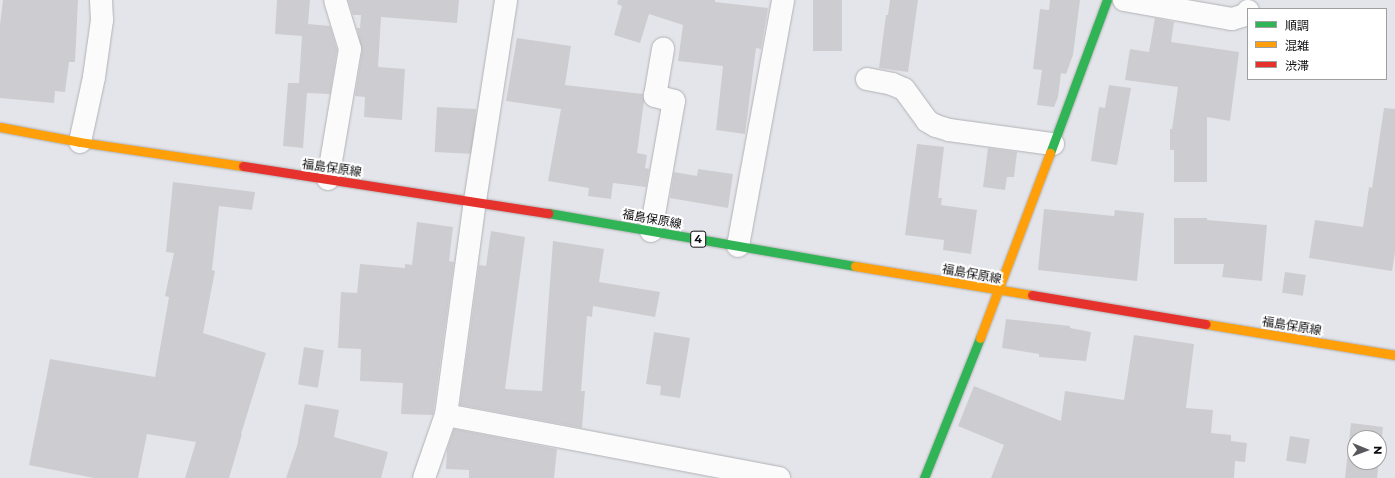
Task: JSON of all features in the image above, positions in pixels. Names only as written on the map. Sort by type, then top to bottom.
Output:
[{"type":"main road","points":[[924,478],[999,290],[1107,0]]},
{"type":"main road","name":"福島保原線","points":[[0,127],[80,142],[474,201],[999,290],[1394,351]]},
{"type":"street","points":[[80,142],[94,77],[102,20],[101,0]]},
{"type":"street","points":[[328,180],[350,49],[335,0]]},
{"type":"street","points":[[424,478],[446,415],[474,201],[506,0]]},
{"type":"street","points":[[738,246],[783,0]]},
{"type":"street","points":[[1124,0],[1232,19],[1245,15],[1247,12]]},
{"type":"street","points":[[651,231],[674,100],[655,96],[663,49]]},
{"type":"street","points":[[867,79],[892,84],[904,89],[927,121],[936,126],[949,130],[1053,144]]},
{"type":"street","points":[[446,415],[779,478]]},
{"type":"building","points":[[3,0],[78,0],[75,62],[69,62],[65,92],[55,91],[54,103],[0,98],[0,25]]},
{"type":"building","points":[[277,0],[310,0],[308,24],[330,26],[337,50],[330,94],[307,93],[303,148],[283,146],[288,83],[299,83],[302,36],[275,34]]},
{"type":"building","points":[[348,0],[459,0],[457,23],[381,17],[378,67],[405,69],[402,120],[364,117],[365,97],[355,96],[362,51],[357,28],[360,28],[361,15],[353,15]]},
{"type":"building","points":[[618,0],[715,0],[715,2],[768,8],[761,49],[756,48],[745,134],[716,130],[723,66],[678,61],[683,25],[649,14],[640,43],[614,35],[622,6],[617,4]]},
{"type":"building","points":[[813,0],[842,0],[842,51],[813,51]]},
{"type":"building","points":[[890,0],[918,0],[908,72],[879,68],[886,15],[888,15]]},
{"type":"building","points":[[1050,0],[1080,0],[1073,55],[1066,74],[1061,73],[1058,97],[1054,107],[1037,105],[1042,70],[1033,69],[1040,9],[1049,10]]},
{"type":"building","points":[[1155,18],[1174,22],[1171,42],[1239,52],[1230,121],[1207,117],[1207,182],[1174,182],[1174,150],[1170,150],[1170,129],[1172,129],[1178,87],[1125,80],[1130,49],[1149,52]]},
{"type":"building","points":[[517,38],[571,46],[565,85],[643,94],[644,101],[637,153],[647,155],[645,168],[649,169],[646,187],[613,183],[611,199],[588,196],[589,188],[548,181],[561,109],[506,101]]},
{"type":"building","points":[[1109,85],[1131,88],[1117,165],[1091,161],[1099,107],[1105,108]]},
{"type":"building","points":[[437,107],[476,109],[474,154],[435,152]]},
{"type":"building","points":[[1384,108],[1395,109],[1395,252],[1392,271],[1309,258],[1315,220],[1363,227],[1369,187],[1372,188]]},
{"type":"building","points":[[917,144],[944,147],[938,198],[942,198],[941,205],[977,210],[971,254],[943,250],[944,240],[905,235]]},
{"type":"building","points":[[988,148],[1017,152],[1014,177],[1007,177],[1005,190],[983,187]]},
{"type":"building","points":[[698,169],[733,174],[728,208],[670,198],[674,172],[697,176]]},
{"type":"building","points":[[173,182],[255,192],[252,210],[219,206],[212,270],[215,271],[203,333],[266,353],[229,478],[185,478],[196,442],[147,434],[138,478],[94,478],[29,465],[50,359],[155,377],[169,297],[165,296],[174,253],[166,252]]},
{"type":"building","points":[[1044,209],[1114,216],[1115,210],[1144,213],[1137,281],[1038,270]]},
{"type":"building","points":[[1174,218],[1207,218],[1207,220],[1267,225],[1262,281],[1222,277],[1224,264],[1174,264]]},
{"type":"building","points":[[417,222],[453,227],[449,261],[454,262],[433,415],[401,414],[403,383],[360,381],[361,349],[338,348],[341,292],[357,293],[360,264],[405,268],[405,264],[412,265]]},
{"type":"building","points":[[491,231],[525,237],[505,389],[542,391],[553,241],[604,249],[599,282],[660,292],[655,317],[593,306],[592,317],[587,316],[581,391],[585,391],[582,428],[460,405],[479,265],[486,266]]},
{"type":"building","points":[[1285,272],[1306,275],[1303,296],[1282,293]]},
{"type":"building","points":[[1006,319],[1070,326],[1070,328],[1091,332],[1086,361],[1039,357],[1039,354],[1002,348]]},
{"type":"building","points":[[654,332],[690,338],[680,398],[660,395],[661,386],[646,384]]},
{"type":"building","points":[[1134,335],[1194,344],[1186,408],[1213,410],[1211,433],[1231,435],[1231,441],[1247,443],[1245,462],[1235,461],[1234,478],[991,478],[1004,445],[958,426],[974,386],[1061,421],[1065,391],[1124,400]]},
{"type":"building","points":[[304,347],[324,350],[318,388],[298,385]]},
{"type":"building","points":[[305,404],[339,410],[334,437],[388,452],[381,478],[286,478],[297,446]]},
{"type":"building","points":[[1351,423],[1383,427],[1383,430],[1350,430]]},
{"type":"building","points":[[454,429],[557,449],[554,478],[469,478],[469,470],[446,469],[447,450]]},
{"type":"building","points":[[1290,436],[1310,439],[1306,464],[1286,461]]},
{"type":"building","points":[[1347,460],[1347,470],[1378,470],[1377,478],[1345,478]]},
{"type":"traffic: fast","points":[[1050,153],[1107,0]]},
{"type":"traffic: fast","points":[[548,213],[855,266]]},
{"type":"traffic: fast","points":[[924,478],[980,338]]},
{"type":"traffic: slow","points":[[0,127],[80,142],[243,166]]},
{"type":"traffic: slow","points":[[980,338],[1050,153]]},
{"type":"traffic: slow","points":[[855,266],[1032,295]]},
{"type":"traffic: slow","points":[[1206,324],[1395,355]]},
{"type":"traffic: jam","points":[[243,166],[548,213]]},
{"type":"traffic: jam","points":[[1032,295],[1206,324]]}]
